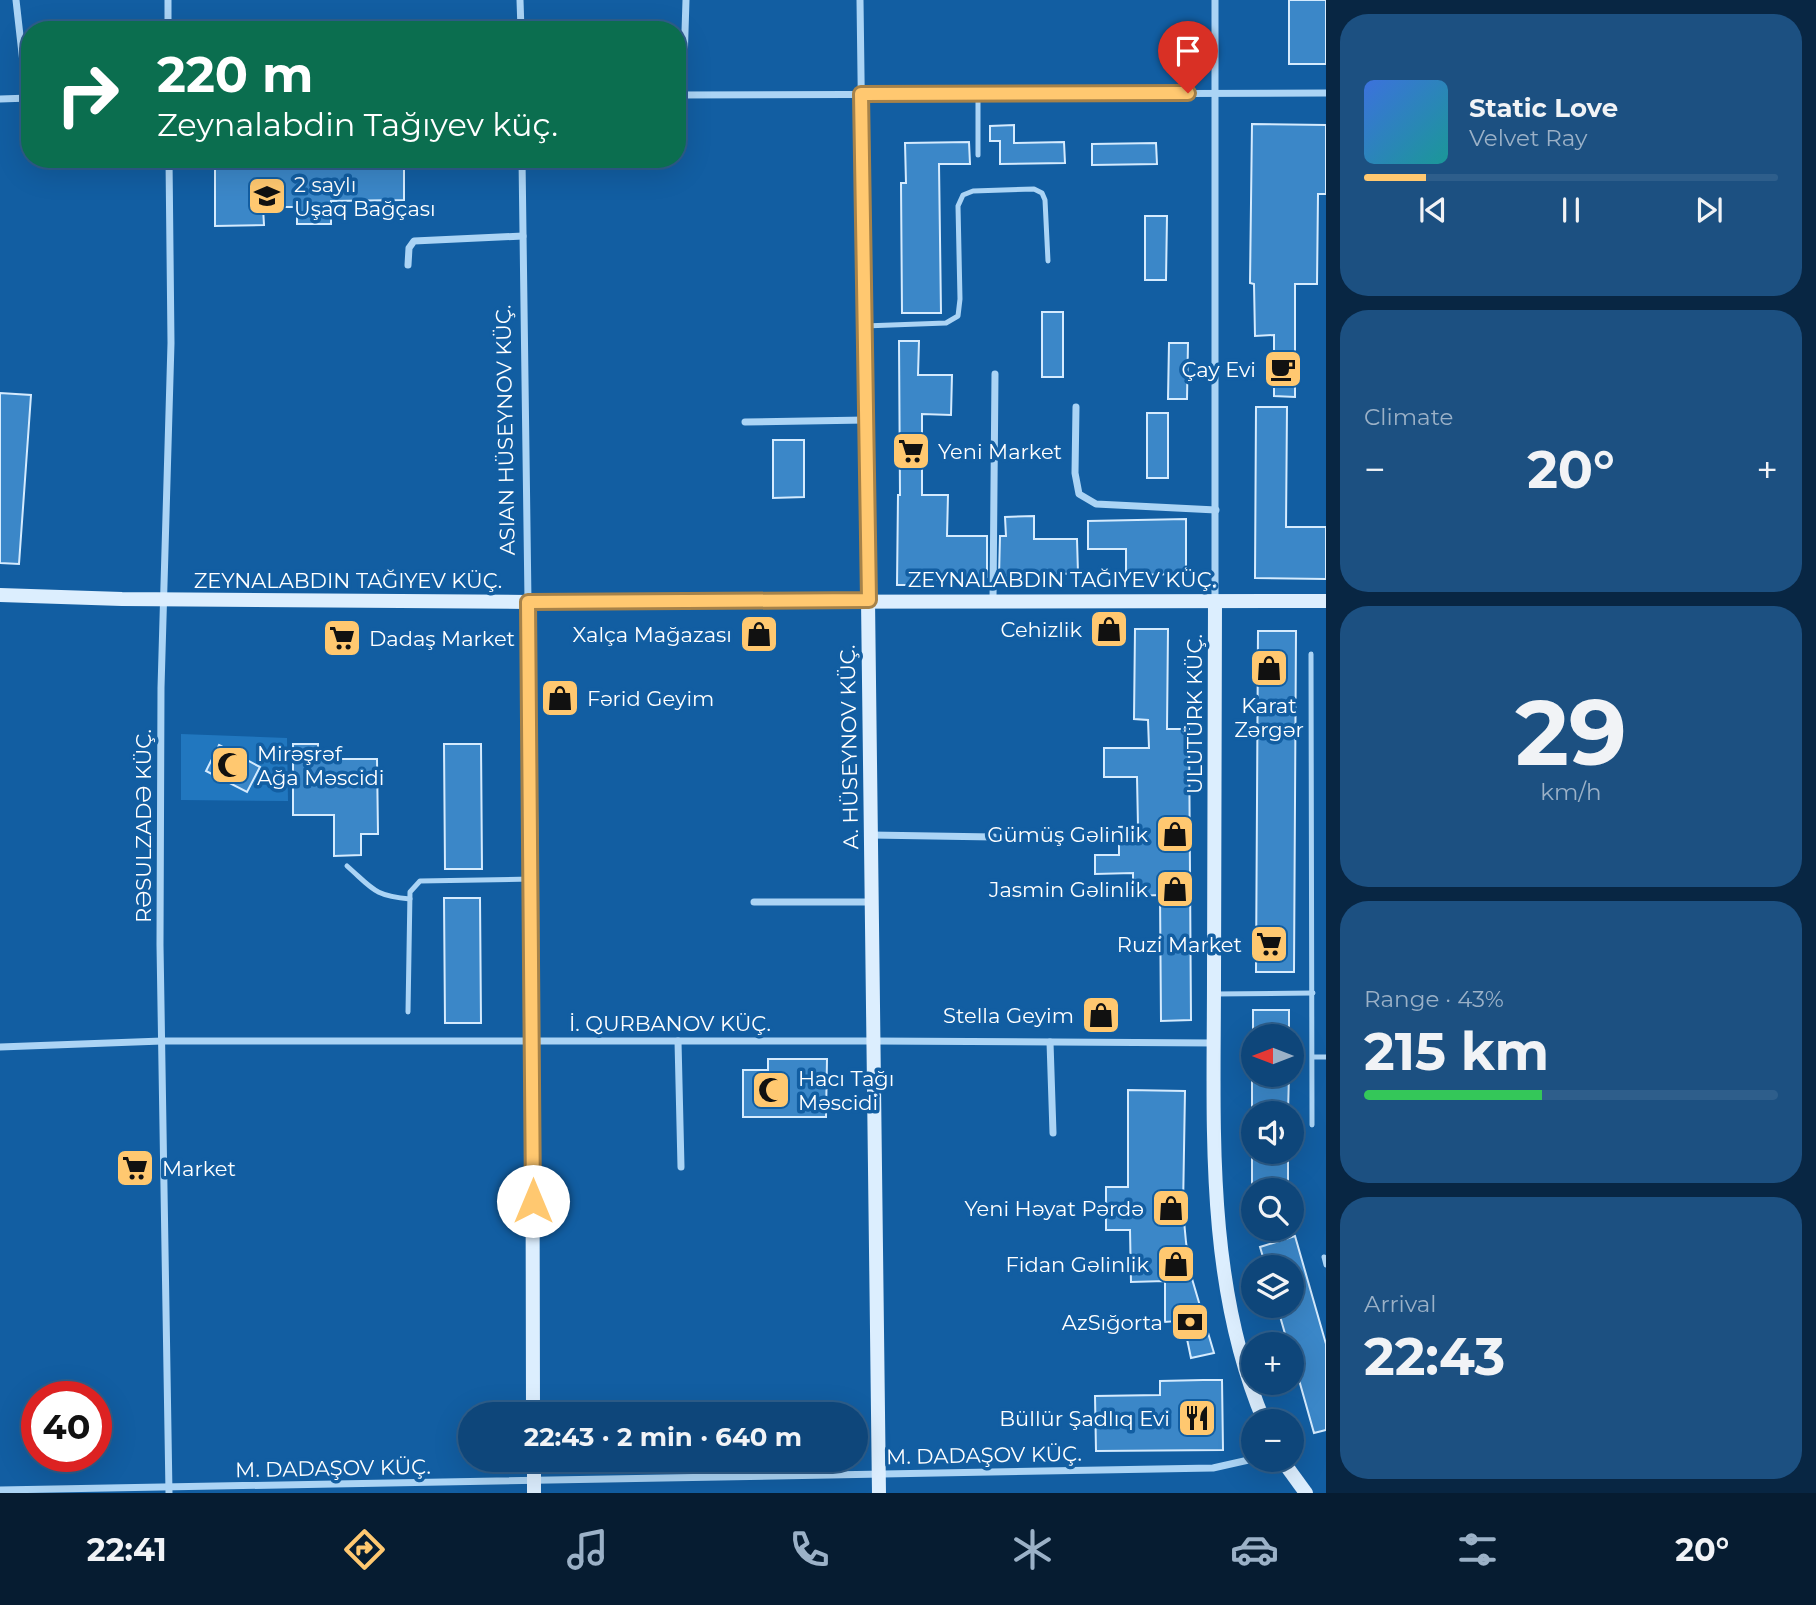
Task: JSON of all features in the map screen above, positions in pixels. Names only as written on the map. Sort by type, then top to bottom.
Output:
[{"type":"street","points":[[16,0],[21,38]]},
{"type":"street","points":[[167,0],[168,21]]},
{"type":"street","points":[[520,0],[521,21]]},
{"type":"street","points":[[685,21],[686,0]]},
{"type":"street","name":"A. HÜSEYNOV KÜÇ.","points":[[860,0],[879,1493]]},
{"type":"street","name":"ULUTÜRK KÜÇ.","points":[[1215,0],[1214,1114],[1218,1225],[1225,1282],[1233,1329],[1259,1409]]},
{"type":"street","points":[[686,95],[1326,93]]},
{"type":"street","points":[[0,99],[21,98]]},
{"type":"street","name":"RƏSULZADƏ KÜÇ.","points":[[169,168],[171,344],[161,688],[162,1041],[169,1491]]},
{"type":"street","name":"ASIAN HÜSEYNOV KÜÇ.","points":[[522,168],[532,878],[533,1402]]},
{"type":"street","points":[[408,265],[409,248],[414,241],[523,236]]},
{"type":"street","points":[[993,600],[995,374]]},
{"type":"street","points":[[1076,407],[1075,474],[1079,494],[1096,504],[1216,510]]},
{"type":"street","points":[[745,422],[866,420]]},
{"type":"street","points":[[0,595],[528,602],[1326,601]]},
{"type":"street","points":[[871,835],[994,837]]},
{"type":"street","points":[[754,902],[872,902]]},
{"type":"street","name":"İ. QURBANOV KÜÇ.","points":[[0,1047],[162,1041],[1214,1043]]},
{"type":"street","points":[[678,1041],[681,1167]]},
{"type":"street","points":[[1050,1042],[1053,1133]]},
{"type":"street","name":"M. DADAŞOV KÜÇ.","points":[[0,1490],[534,1487],[878,1474],[1213,1468],[1241,1462]]},
{"type":"street","points":[[1291,1472],[1306,1493]]},
{"type":"lane","points":[[978,94],[978,155]]},
{"type":"lane","points":[[864,326],[946,323],[958,316],[958,206],[962,195],[973,191],[1034,189],[1042,193],[1045,200],[1048,261]]},
{"type":"lane","points":[[1311,654],[1312,1125]]},
{"type":"lane","points":[[347,866],[379,894],[410,899]]},
{"type":"lane","points":[[408,1012],[410,892],[420,881],[532,878]]},
{"type":"lane","points":[[1214,994],[1313,993]]},
{"type":"lane","points":[[1313,1057],[1326,1057]]},
{"type":"lane","points":[[1324,1257],[1326,1265]]},
{"type":"shaded area","points":[[181,734],[287,738],[288,801],[181,800]]},
{"type":"building","points":[[1289,0],[1326,0],[1326,64],[1289,64]]},
{"type":"building","points":[[1252,124],[1326,125],[1326,194],[1318,194],[1317,284],[1295,284],[1295,397],[1274,396],[1274,335],[1255,336],[1254,284],[1250,283]]},
{"type":"building","points":[[1014,125],[1014,143],[1064,142],[1065,163],[1000,164],[1000,141],[990,141],[990,126]]},
{"type":"building","points":[[969,142],[970,164],[939,164],[941,313],[902,313],[901,183],[906,183],[905,143]]},
{"type":"building","points":[[1156,143],[1157,164],[1092,165],[1092,144]]},
{"type":"building","points":[[215,168],[404,168],[404,200],[331,201],[331,224],[297,224],[297,207],[263,207],[264,225],[215,226]]},
{"type":"building","points":[[1145,216],[1167,216],[1166,280],[1145,280]]},
{"type":"building","points":[[1042,312],[1063,312],[1063,377],[1042,377]]},
{"type":"building","points":[[899,341],[919,341],[918,375],[952,375],[951,415],[922,414],[922,495],[948,495],[947,536],[987,536],[987,577],[984,577],[984,580],[915,580],[915,585],[897,585],[900,495]]},
{"type":"building","points":[[1169,343],[1188,343],[1187,399],[1168,399]]},
{"type":"building","points":[[0,393],[31,395],[19,564],[0,563]]},
{"type":"building","points":[[1256,407],[1287,407],[1286,527],[1326,527],[1326,579],[1255,578]]},
{"type":"building","points":[[1147,413],[1168,413],[1168,478],[1147,478]]},
{"type":"building","points":[[773,440],[804,440],[804,497],[773,498]]},
{"type":"building","points":[[1034,516],[1034,539],[1077,539],[1078,573],[999,577],[1000,536],[1006,536],[1005,517]]},
{"type":"building","points":[[1186,519],[1186,574],[1126,575],[1126,549],[1088,549],[1088,521]]},
{"type":"building","points":[[1135,629],[1168,629],[1167,729],[1189,729],[1191,1020],[1161,1021],[1160,895],[1133,896],[1133,873],[1095,874],[1095,855],[1119,855],[1119,827],[1138,826],[1137,777],[1104,777],[1104,748],[1149,748],[1148,720],[1134,719]]},
{"type":"building","points":[[1258,631],[1296,631],[1294,972],[1256,972]]},
{"type":"building","points":[[293,744],[318,744],[318,759],[377,759],[378,834],[361,834],[361,855],[334,856],[334,815],[293,815]]},
{"type":"building","points":[[444,744],[481,744],[482,869],[445,869]]},
{"type":"building","points":[[219,745],[260,767],[247,792],[206,771]]},
{"type":"building","points":[[444,898],[480,898],[481,1023],[445,1023]]},
{"type":"building","points":[[1253,1010],[1289,1010],[1289,1024],[1253,1024]]},
{"type":"building","points":[[768,1059],[827,1059],[826,1117],[743,1117],[743,1070],[768,1070]]},
{"type":"building","points":[[1252,1087],[1289,1087],[1288,1101],[1252,1101]]},
{"type":"building","points":[[1128,1090],[1185,1091],[1183,1210],[1186,1242],[1190,1272],[1214,1353],[1191,1358],[1187,1339],[1179,1339],[1177,1321],[1165,1322],[1165,1281],[1131,1282],[1130,1230],[1106,1230],[1106,1187],[1128,1187]]},
{"type":"building","points":[[1252,1164],[1288,1164],[1288,1178],[1252,1178]]},
{"type":"building","points":[[1279,1241],[1296,1241],[1300,1255],[1262,1255],[1260,1247]]},
{"type":"building","points":[[1304,1267],[1326,1344],[1326,1430],[1314,1433],[1303,1395],[1304,1332],[1285,1332],[1280,1318],[1304,1318]]},
{"type":"building","points":[[1222,1380],[1223,1450],[1096,1451],[1095,1396],[1160,1395],[1160,1381]]},
{"type":"place","name":"2 saylı Uşaq Bağçası","points":[[267,196]]},
{"type":"place","name":"Çay Evi","points":[[1283,369]]},
{"type":"place","name":"Yeni Market","points":[[911,451]]},
{"type":"place","name":"Cehizlik","points":[[1109,629]]},
{"type":"place","name":"Xalça Mağazası","points":[[759,634]]},
{"type":"place","name":"Dadaş Market","points":[[342,638]]},
{"type":"place","name":"Karat Zərgər","points":[[1269,668]]},
{"type":"place","name":"Fərid Geyim","points":[[560,698]]},
{"type":"place","name":"Mirəşrəf Ağa Məscidi","points":[[230,765]]},
{"type":"place","name":"Gümüş Gəlinlik","points":[[1175,834]]},
{"type":"place","name":"Jasmin Gəlinlik","points":[[1175,889]]},
{"type":"place","name":"Ruzi Market","points":[[1269,944]]},
{"type":"place","name":"Stella Geyim","points":[[1101,1015]]},
{"type":"place","name":"Hacı Tağı Məscidi","points":[[771,1090]]},
{"type":"place","name":"Market","points":[[135,1168]]},
{"type":"place","name":"Yeni Həyat Pərdə","points":[[1171,1208]]},
{"type":"place","name":"Fidan Gəlinlik","points":[[1176,1264]]},
{"type":"place","name":"AzSığorta","points":[[1190,1322]]},
{"type":"place","name":"Büllür Şadlıq Evi","points":[[1197,1418]]},
{"type":"route","points":[[533,1201],[528,602],[869,600],[861,94],[1188,93]]}]
